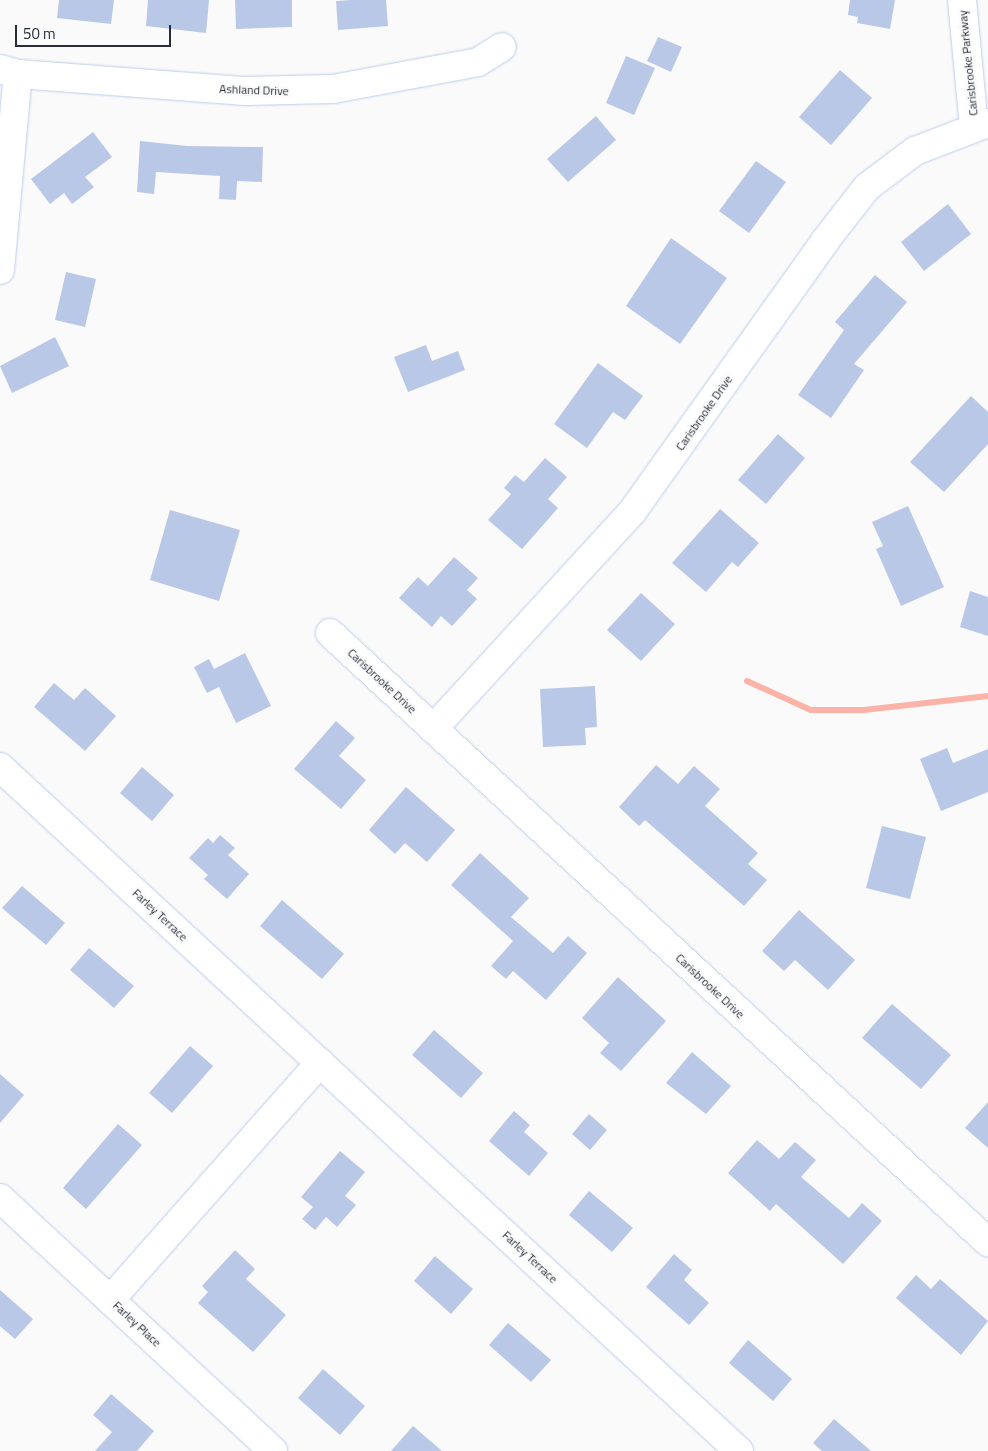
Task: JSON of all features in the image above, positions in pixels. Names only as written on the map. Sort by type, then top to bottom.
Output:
[{"type":"street","name":"Carisbrooke Parkway","points":[[962,0],[981,125]]},
{"type":"street","name":"Ashland Drive","points":[[9,71],[245,91],[333,89],[436,72],[478,62],[502,47]]},
{"type":"street","points":[[0,270],[9,71]]},
{"type":"street","name":"Carisbrooke Drive","points":[[433,729],[632,512],[852,204],[891,167],[915,151],[981,125]]},
{"type":"street","name":"Carisbrooke Drive","points":[[330,633],[988,1242]]},
{"type":"street","name":"Farley Terrace","points":[[0,767],[739,1451]]},
{"type":"street","points":[[110,1300],[320,1063]]},
{"type":"street","name":"Farley Place","points":[[0,1198],[273,1451]]},
{"type":"building","points":[[59,0],[114,0],[111,24],[57,18]]},
{"type":"building","points":[[148,0],[209,0],[206,33],[146,26]]},
{"type":"building","points":[[235,0],[292,0],[292,27],[236,29]]},
{"type":"building","points":[[386,0],[388,26],[338,30],[336,1]]},
{"type":"building","points":[[850,0],[895,0],[890,29],[857,23],[858,17],[848,15]]},
{"type":"building","points":[[658,37],[682,47],[671,72],[647,61]]},
{"type":"building","points":[[626,56],[655,68],[634,115],[606,103]]},
{"type":"building","points":[[840,70],[872,98],[831,145],[799,117]]},
{"type":"building","points":[[596,116],[616,140],[568,182],[547,159]]},
{"type":"building","points":[[93,132],[112,157],[85,177],[94,187],[72,204],[64,193],[50,204],[31,179]]},
{"type":"building","points":[[140,141],[187,146],[263,147],[262,182],[237,181],[236,200],[219,199],[220,176],[156,172],[154,194],[137,192]]},
{"type":"building","points":[[756,161],[786,182],[749,233],[719,211]]},
{"type":"building","points":[[948,204],[971,234],[924,271],[901,242]]},
{"type":"building","points":[[671,238],[727,278],[680,344],[626,306]]},
{"type":"building","points":[[66,272],[96,279],[85,327],[55,320]]},
{"type":"building","points":[[875,275],[907,302],[854,364],[864,370],[831,418],[798,395],[844,330],[835,322]]},
{"type":"building","points":[[55,337],[69,366],[12,393],[0,366]]},
{"type":"building","points":[[426,345],[432,361],[458,351],[465,370],[408,392],[394,357]]},
{"type":"building","points":[[598,363],[643,396],[625,420],[613,412],[587,448],[554,424]]},
{"type":"building","points":[[971,396],[988,412],[988,444],[944,492],[910,462]]},
{"type":"building","points":[[778,434],[805,458],[766,504],[738,480]]},
{"type":"building","points":[[545,458],[567,477],[548,499],[558,508],[522,549],[488,520],[511,494],[504,488],[515,475],[524,482]]},
{"type":"building","points":[[908,506],[944,587],[901,606],[876,549],[883,546],[872,522]]},
{"type":"building","points":[[720,509],[759,543],[738,567],[732,562],[706,592],[672,563]]},
{"type":"building","points":[[170,510],[240,530],[219,601],[150,580]]},
{"type":"building","points":[[454,557],[478,578],[467,590],[477,599],[452,626],[441,616],[432,627],[399,598],[418,577],[428,586]]},
{"type":"building","points":[[970,591],[988,597],[988,636],[960,627]]},
{"type":"building","points":[[641,593],[675,624],[641,661],[607,630]]},
{"type":"building","points":[[245,653],[271,706],[236,723],[219,687],[207,693],[194,667],[209,659],[214,669]]},
{"type":"building","points":[[54,683],[74,700],[85,688],[116,716],[85,751],[34,707]]},
{"type":"building","points":[[595,686],[597,727],[585,728],[586,745],[543,747],[540,689]]},
{"type":"building","points":[[336,721],[355,738],[339,756],[366,780],[341,809],[294,769]]},
{"type":"building","points":[[947,748],[953,763],[988,749],[988,792],[941,811],[920,759]]},
{"type":"building","points":[[656,765],[678,784],[694,766],[720,789],[705,806],[758,853],[748,864],[767,880],[744,906],[645,820],[639,826],[619,807]]},
{"type":"building","points":[[142,767],[174,795],[152,821],[120,793]]},
{"type":"building","points":[[406,787],[455,830],[427,862],[405,843],[395,854],[369,830]]},
{"type":"building","points":[[882,826],[926,837],[910,899],[866,888]]},
{"type":"building","points":[[220,835],[235,848],[228,855],[249,874],[227,899],[204,879],[208,875],[189,858],[208,838],[213,843]]},
{"type":"building","points":[[480,853],[529,898],[511,917],[553,953],[568,936],[587,953],[546,1000],[513,971],[506,979],[491,966],[513,941],[451,885]]},
{"type":"building","points":[[22,886],[65,923],[46,945],[2,908]]},
{"type":"building","points":[[282,900],[344,954],[322,979],[260,926]]},
{"type":"building","points":[[799,910],[855,960],[828,990],[795,960],[784,971],[762,951]]},
{"type":"building","points":[[89,948],[134,986],[114,1008],[70,970]]},
{"type":"building","points":[[618,977],[666,1021],[621,1071],[600,1053],[609,1043],[582,1018]]},
{"type":"building","points":[[892,1004],[951,1055],[921,1089],[862,1038]]},
{"type":"building","points":[[434,1030],[483,1073],[461,1098],[412,1055]]},
{"type":"building","points":[[190,1046],[213,1066],[172,1113],[149,1093]]},
{"type":"building","points":[[692,1052],[731,1086],[706,1114],[666,1083]]},
{"type":"building","points":[[0,1074],[24,1095],[0,1123]]},
{"type":"building","points":[[988,1102],[988,1148],[965,1128]]},
{"type":"building","points":[[514,1111],[530,1125],[524,1132],[548,1153],[529,1176],[489,1141]]},
{"type":"building","points":[[589,1114],[607,1130],[590,1150],[572,1134]]},
{"type":"building","points":[[118,1124],[142,1145],[86,1209],[63,1188]]},
{"type":"building","points":[[757,1140],[779,1159],[795,1142],[816,1160],[801,1177],[849,1218],[862,1203],[882,1221],[843,1264],[776,1204],[770,1211],[728,1173]]},
{"type":"building","points":[[340,1151],[365,1172],[345,1196],[356,1205],[337,1227],[326,1217],[315,1230],[302,1219],[313,1207],[301,1197]]},
{"type":"building","points":[[589,1191],[633,1228],[612,1252],[569,1215]]},
{"type":"building","points":[[235,1250],[255,1269],[246,1279],[286,1315],[253,1352],[198,1303],[208,1292],[202,1286]]},
{"type":"building","points":[[674,1254],[692,1270],[684,1280],[709,1303],[689,1325],[646,1287]]},
{"type":"building","points":[[435,1256],[473,1289],[451,1314],[414,1281]]},
{"type":"building","points":[[916,1275],[931,1289],[940,1279],[988,1321],[961,1355],[896,1298]]},
{"type":"building","points":[[0,1290],[33,1319],[15,1339],[0,1326]]},
{"type":"building","points":[[508,1323],[551,1360],[531,1382],[489,1345]]},
{"type":"building","points":[[748,1340],[792,1379],[773,1401],[729,1363]]},
{"type":"building","points":[[323,1369],[365,1406],[340,1435],[298,1398]]},
{"type":"building","points":[[111,1394],[154,1431],[137,1451],[95,1451],[112,1432],[93,1415]]},
{"type":"building","points":[[834,1419],[871,1451],[822,1451],[813,1443]]},
{"type":"building","points":[[413,1426],[442,1451],[391,1451]]},
{"type":"waterway","points":[[747,681],[811,710],[864,710],[988,696]]}]
